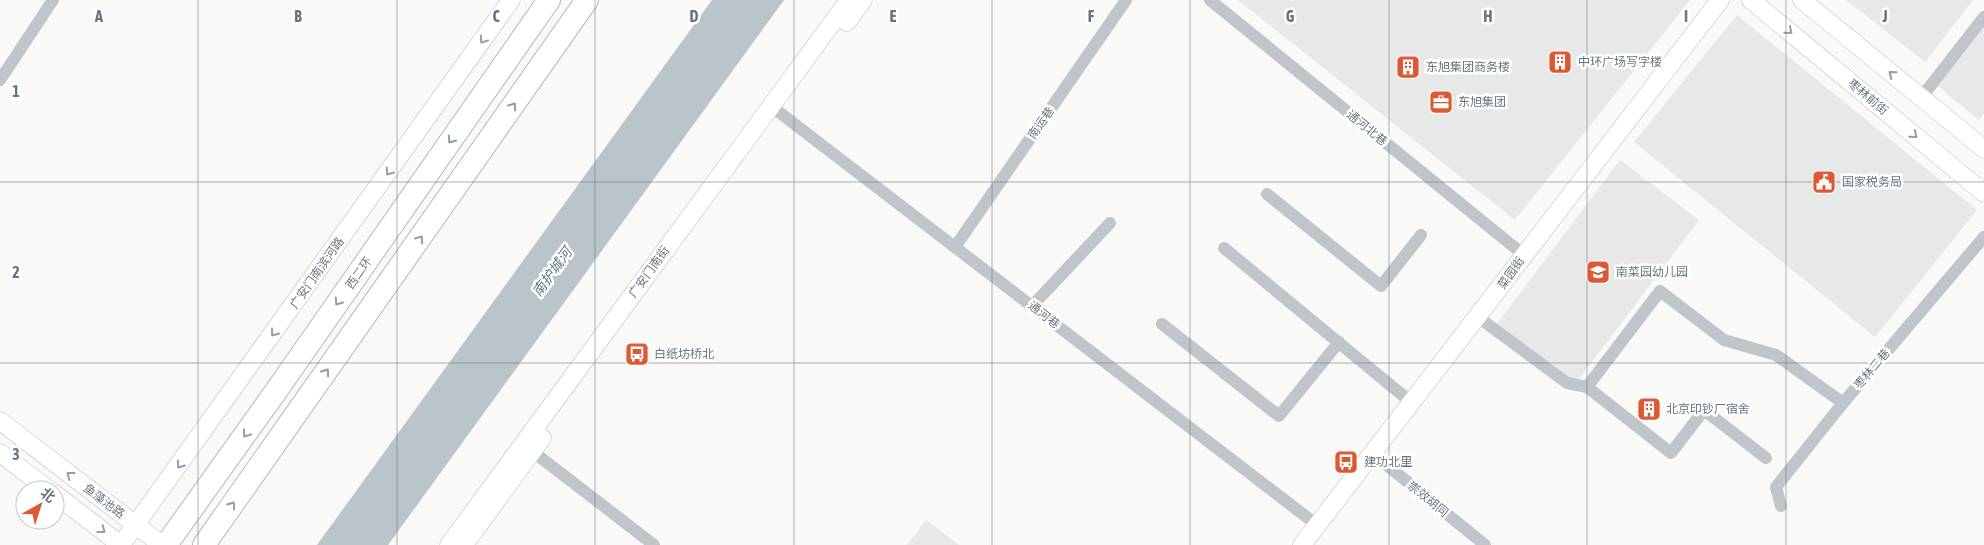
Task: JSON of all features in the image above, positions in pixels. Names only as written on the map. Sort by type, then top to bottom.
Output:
[{"type":"highway","name":"西二环","points":[[164,545],[274,394],[549,0]]},
{"type":"highway","points":[[204,545],[587,0]]},
{"type":"street","points":[[0,80],[54,0]]},
{"type":"street","name":"广安门南滨河路","points":[[121,545],[511,0]]},
{"type":"street","name":"广安门南街","points":[[776,109],[849,0]]},
{"type":"street","name":"广安门南街","points":[[449,545],[528,447],[776,109],[863,0]]},
{"type":"street","name":"南运巷","points":[[955,247],[1126,0]]},
{"type":"street","name":"通河北巷","points":[[1210,0],[1524,255]]},
{"type":"street","name":"菜园街","points":[[1302,545],[1478,318],[1524,255],[1720,0]]},
{"type":"street","name":"枣林前街","points":[[1751,0],[1984,193]]},
{"type":"street","points":[[1802,0],[1984,149]]},
{"type":"street","points":[[1921,98],[1984,17]]},
{"type":"street","name":"通河巷","points":[[776,109],[1316,525]]},
{"type":"street","points":[[1267,194],[1381,286],[1421,235]]},
{"type":"street","points":[[1032,306],[1110,223]]},
{"type":"street","name":"枣林二巷","points":[[1781,506],[1776,487],[1843,403],[1984,237]]},
{"type":"street","points":[[1224,248],[1412,403]]},
{"type":"street","points":[[1587,387],[1660,291],[1724,340],[1776,355],[1843,403]]},
{"type":"street","points":[[1478,318],[1567,383],[1587,387],[1670,453],[1704,410],[1766,458]]},
{"type":"street","points":[[1162,324],[1279,416],[1339,342]]},
{"type":"street","name":"鱼藻池路","points":[[0,422],[164,545]]},
{"type":"street","points":[[528,447],[654,545]]},
{"type":"street","name":"广安门南街","points":[[464,545],[528,447]]},
{"type":"street","points":[[0,453],[36,480]]},
{"type":"street","name":"崇效胡同","points":[[1372,453],[1484,545]]},
{"type":"street","name":"鱼藻池路","points":[[65,502],[121,545]]},
{"type":"shaded area","points":[[1238,0],[1690,0],[1515,220]]},
{"type":"shaded area","points":[[1846,0],[1973,0],[1925,62]]},
{"type":"shaded area","name":"国家税务局","points":[[1737,15],[1977,210],[1875,337],[1634,142]]},
{"type":"shaded area","points":[[1984,27],[1984,113],[1979,120],[1938,86]]},
{"type":"shaded area","name":"南菜园幼儿园","points":[[1620,160],[1699,220],[1576,383],[1497,324]]},
{"type":"shaded area","points":[[926,520],[959,545],[907,545]]},
{"type":"water","name":"南护城河","points":[[712,0],[784,0],[388,545],[317,545]]},
{"type":"place","name":"中环广场写字楼","points":[[1560,62]]},
{"type":"place","name":"东旭集团商务楼","points":[[1408,67]]},
{"type":"place","name":"东旭集团","points":[[1441,102]]},
{"type":"place","name":"国家税务局","points":[[1824,182]]},
{"type":"place","name":"南菜园幼儿园","points":[[1598,272]]},
{"type":"place","name":"白纸坊桥北","points":[[637,354]]},
{"type":"place","name":"北京印钞厂宿舍","points":[[1649,409]]},
{"type":"place","name":"建功北里","points":[[1346,462]]}]
